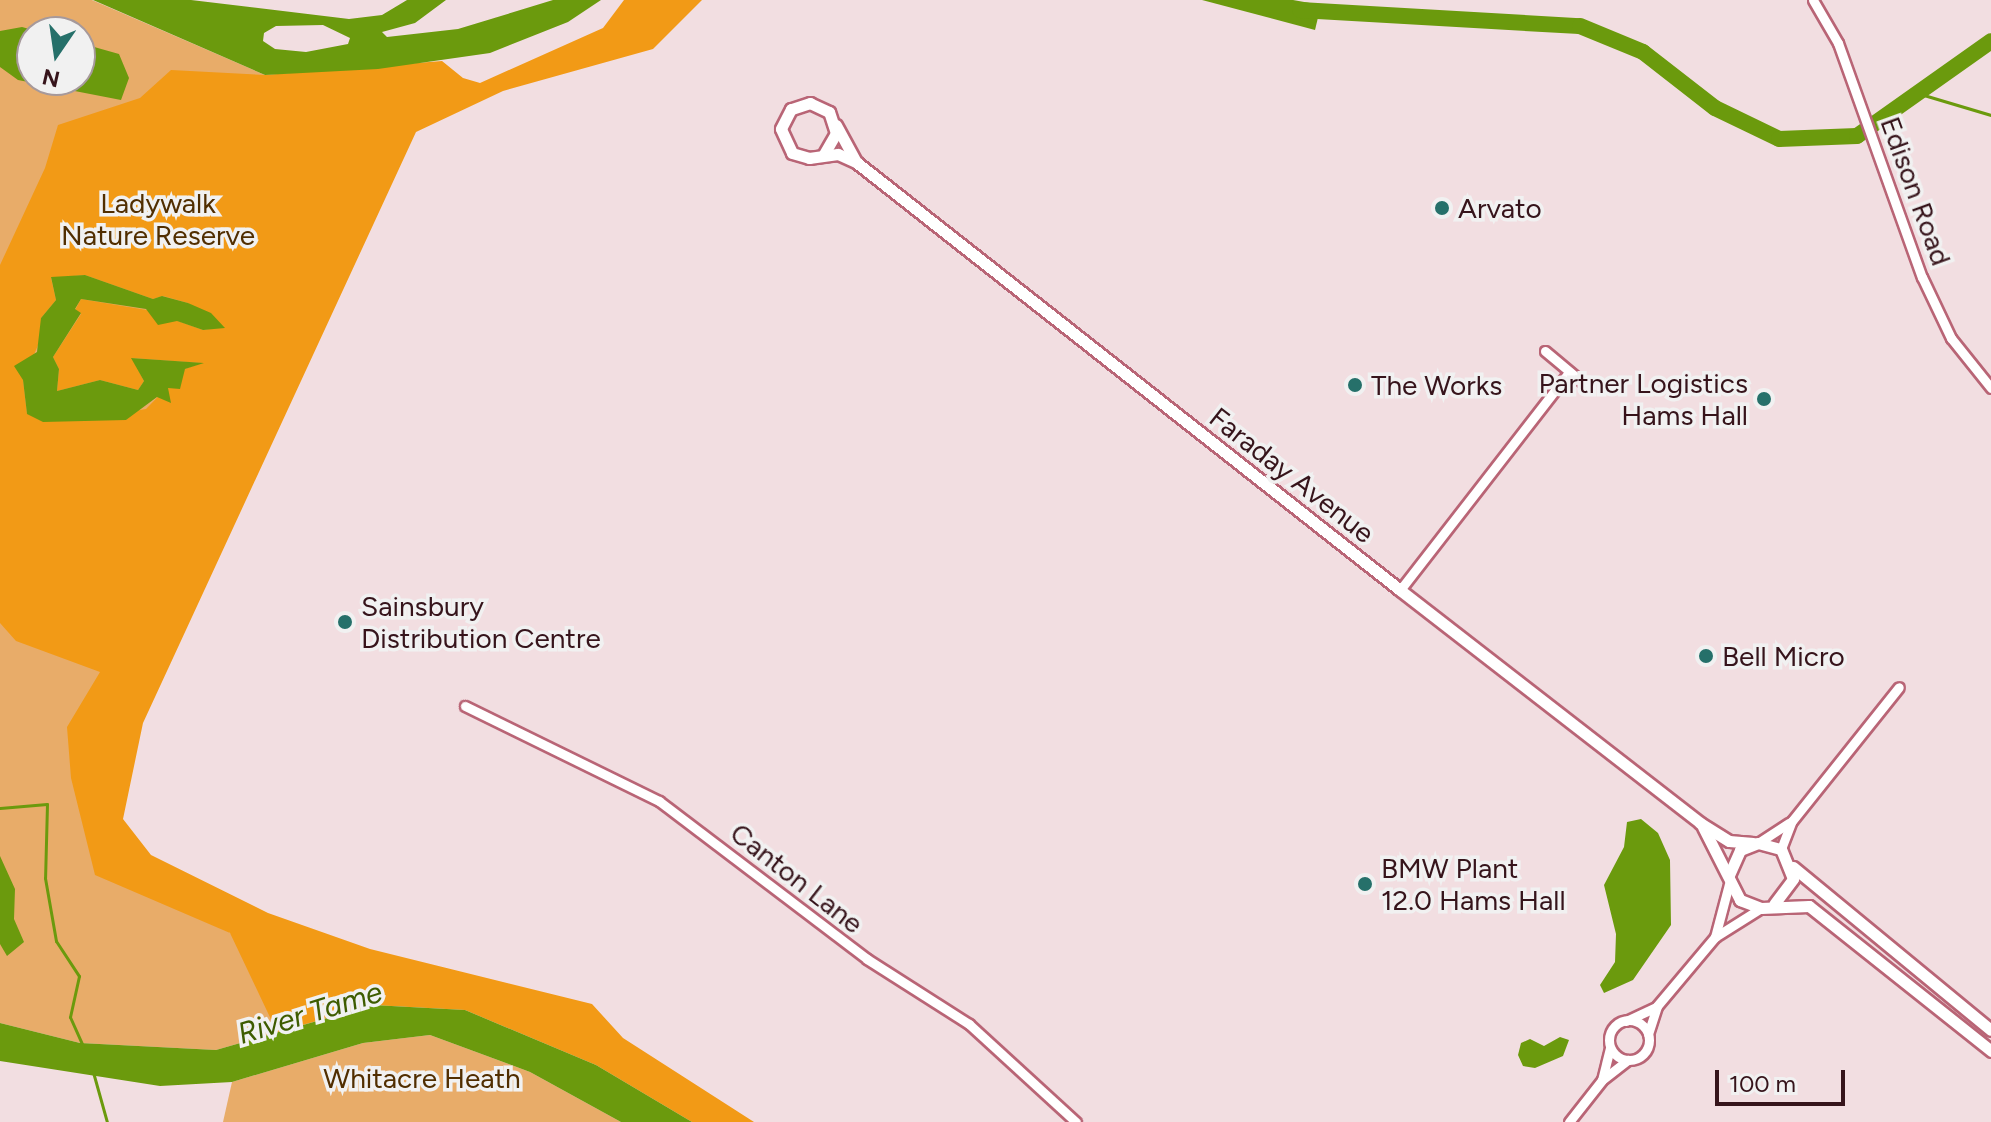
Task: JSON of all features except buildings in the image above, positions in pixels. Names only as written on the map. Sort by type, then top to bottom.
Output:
[{"type":"street","name":"Edison Road","points":[[1813,0],[1838,43],[1900,213],[1951,338],[1991,388]]},
{"type":"street","points":[[810,103],[829,112],[836,125],[834,141],[824,154],[809,158],[792,153],[782,137],[782,121],[791,109],[810,103]]},
{"type":"street","name":"Faraday Avenue","points":[[836,125],[856,162],[1400,590],[1700,823],[1729,841],[1756,843]]},
{"type":"street","name":"Faraday Avenue","points":[[824,154],[856,162]]},
{"type":"street","points":[[1545,351],[1588,387]]},
{"type":"street","points":[[1400,590],[1569,372]]},
{"type":"street","points":[[1781,849],[1792,821],[1899,687]]},
{"type":"street","name":"Canton Lane","points":[[465,706],[659,801],[867,959],[969,1024],[1076,1122]]},
{"type":"street","points":[[1715,937],[1729,882],[1730,863],[1792,821]]},
{"type":"street","name":"Faraday Avenue","points":[[1700,823],[1729,882]]},
{"type":"street","points":[[1756,843],[1781,849],[1793,867],[1991,1030]]},
{"type":"street","points":[[1569,1122],[1602,1080],[1646,1051],[1657,1006],[1715,937],[1767,907],[1791,887],[1793,867]]},
{"type":"street","points":[[1729,882],[1740,900],[1767,907],[1809,906],[1991,1051]]},
{"type":"street","points":[[1602,1080],[1612,1030],[1657,1006]]},
{"type":"street","points":[[1626,1021],[1639,1023],[1648,1034]]},
{"type":"street","points":[[1610,1049],[1628,1060]]},
{"type":"green space","name":"Ladywalk Nature Reserve","points":[[0,0],[92,0],[265,75],[378,69],[90,813],[230,933],[373,1005],[216,1050],[80,1043],[0,1023]]},
{"type":"green space","name":"Ladywalk Nature Reserve","points":[[624,0],[702,0],[653,49],[503,91],[416,132],[143,723],[123,819],[151,855],[268,913],[370,949],[592,1004],[623,1038],[754,1122],[692,1122],[596,1065],[465,1010],[373,1005],[277,1032],[230,933],[95,875],[71,778],[67,727],[100,672],[16,641],[0,623],[0,265],[45,168],[58,125],[140,98],[171,70],[265,75],[442,61],[463,78],[480,83],[603,28]],"holes":[[[85,275],[153,299],[163,296],[188,303],[224,327],[203,330],[147,310],[81,299],[75,310],[81,314],[53,357],[59,369],[57,391],[100,380],[138,390],[144,381],[132,358],[201,363],[185,369],[146,409],[134,411],[126,420],[27,414],[23,380],[42,336],[41,318],[56,300],[51,278]]]},
{"type":"green space","name":"Whitacre Heath","points":[[430,1035],[530,1072],[621,1122],[223,1122],[232,1082],[363,1043]]},
{"type":"shaded area","points":[[93,0],[191,0],[349,19],[382,15],[407,0],[446,0],[415,23],[382,32],[387,37],[458,29],[553,0],[601,0],[568,22],[490,53],[378,69],[265,75]],"holes":[[[323,25],[350,38],[348,44],[306,52],[275,49],[263,41],[264,33],[276,26]]]},
{"type":"shaded area","points":[[1202,0],[1293,0],[1321,5],[1315,30]]},
{"type":"shaded area","points":[[16,28],[16,79],[0,67],[0,31]]},
{"type":"shaded area","points":[[96,48],[119,54],[129,78],[121,100],[96,95]]},
{"type":"shaded area","points":[[85,275],[153,299],[162,296],[188,303],[211,313],[225,328],[203,330],[177,321],[158,325],[146,309],[81,299],[75,309],[81,313],[53,357],[59,369],[57,391],[100,380],[138,390],[144,381],[131,358],[204,363],[185,369],[180,389],[168,388],[171,403],[157,397],[126,420],[43,422],[27,414],[23,380],[14,366],[37,352],[41,318],[56,300],[51,277]]},
{"type":"shaded area","points":[[1641,819],[1658,833],[1670,860],[1671,925],[1633,980],[1604,993],[1600,985],[1615,962],[1616,934],[1604,885],[1624,847],[1627,822]]},
{"type":"shaded area","points":[[0,856],[15,889],[14,919],[24,942],[7,956],[0,944]]},
{"type":"shaded area","points":[[373,1005],[465,1010],[596,1065],[692,1122],[621,1122],[530,1072],[430,1035],[363,1043],[232,1082],[160,1086],[0,1061],[0,1023],[80,1043],[216,1050]]},
{"type":"shaded area","points":[[1560,1037],[1569,1040],[1563,1056],[1535,1068],[1523,1066],[1518,1055],[1521,1043],[1530,1039],[1544,1046]]},
{"type":"waterway","name":"River Tame","points":[[1300,10],[1580,26],[1643,52],[1715,108],[1779,139],[1857,136],[1991,41]]},
{"type":"waterway","points":[[1917,93],[1991,115]]},
{"type":"waterway","points":[[0,808],[47,804],[45,878],[56,941],[79,976],[70,1017],[83,1046]]},
{"type":"waterway","points":[[93,1072],[107,1122]]},
{"type":"place","name":"Arvato","points":[[1442,208]]},
{"type":"place","name":"The Works","points":[[1355,385]]},
{"type":"place","name":"Partner Logistics Hams Hall","points":[[1764,399]]},
{"type":"place","name":"Sainsbury Distribution Centre","points":[[345,622]]},
{"type":"place","name":"Bell Micro","points":[[1706,656]]},
{"type":"place","name":"BMW Plant 12.0 Hams Hall","points":[[1365,884]]}]
